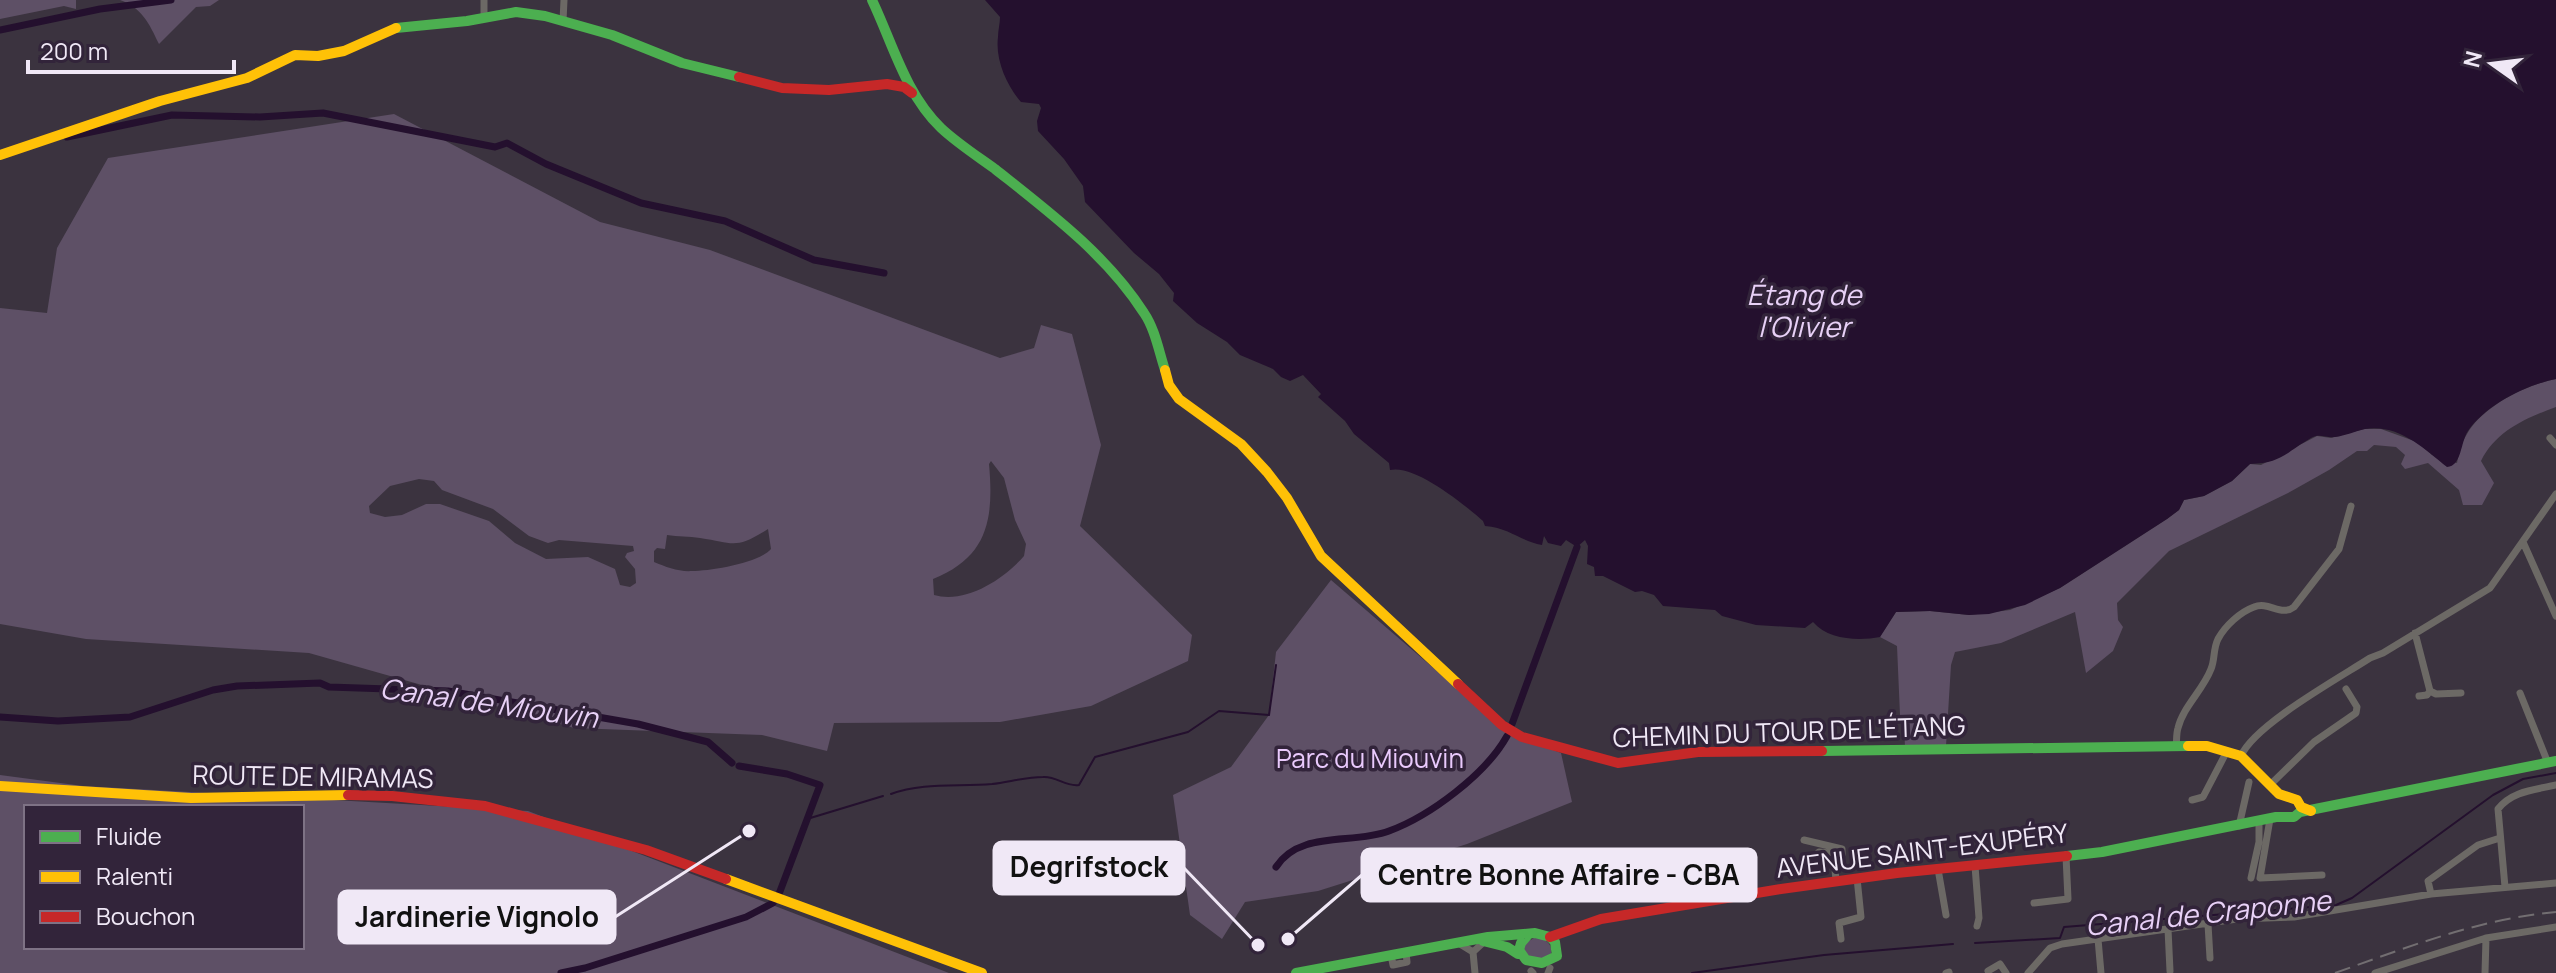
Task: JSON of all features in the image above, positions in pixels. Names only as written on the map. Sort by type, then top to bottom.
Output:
[{"type":"street","points":[[484,0],[484,18]]},
{"type":"street","points":[[563,21],[564,0]]},
{"type":"street","name":"CHEMIN DU TOUR DE L'ÉTANG","points":[[872,0],[901,71],[914,95],[941,128],[1020,189],[1088,247],[1120,280],[1146,315],[1169,385],[1179,399],[1241,444],[1267,472],[1329,564],[1502,725],[1522,737],[1618,763],[1698,752],[2207,746],[2241,756],[2279,794],[2287,812]]},
{"type":"street","points":[[0,155],[143,107],[247,78],[295,55],[318,56],[344,51],[399,27],[516,12],[563,21],[612,35],[682,63],[782,88],[829,90],[887,84],[904,87],[914,95]]},
{"type":"street","points":[[2241,756],[2244,748],[2266,727],[2370,658],[2490,588],[2556,494]]},
{"type":"street","points":[[2176,747],[2178,727],[2212,668],[2217,641],[2227,627],[2255,606],[2265,605],[2282,611],[2294,607],[2339,549],[2351,506]]},
{"type":"street","points":[[2523,542],[2556,616]]},
{"type":"street","points":[[2545,590],[2556,585]]},
{"type":"street","points":[[2415,633],[2430,691],[2436,694],[2461,693]]},
{"type":"street","points":[[2270,785],[2314,742],[2356,713],[2357,707],[2346,689]]},
{"type":"street","points":[[2419,696],[2427,695],[2430,691]]},
{"type":"street","points":[[2520,693],[2552,762]]},
{"type":"street","points":[[2192,800],[2203,797],[2227,751]]},
{"type":"street","name":"AVENUE SAINT-EXUPÉRY","points":[[1550,937],[1585,923],[1836,881],[2130,847],[2239,826],[2287,812],[2552,762]]},
{"type":"street","points":[[2239,826],[2249,782]]},
{"type":"street","points":[[2505,887],[2498,809],[2518,793],[2556,785]]},
{"type":"street","name":"ROUTE DE MIRAMAS","points":[[0,786],[191,798],[331,794],[392,796],[485,806],[624,843],[982,973]]},
{"type":"street","points":[[2287,812],[2260,878],[2322,875]]},
{"type":"street","points":[[2251,878],[2259,842],[2287,812]]},
{"type":"street","points":[[2431,894],[2428,881],[2478,845],[2500,838]]},
{"type":"street","points":[[1804,840],[1842,849],[1842,854],[1819,852],[1815,856],[1831,862],[1836,881]]},
{"type":"street","points":[[2034,903],[2068,899],[2066,856]]},
{"type":"street","points":[[1975,866],[1977,926]]},
{"type":"street","points":[[1938,869],[1946,915]]},
{"type":"street","points":[[1841,939],[1839,923],[1861,917],[1857,878]]},
{"type":"street","points":[[2028,973],[2050,948],[2062,944],[2252,918],[2294,917],[2431,894],[2556,883]]},
{"type":"street","points":[[2208,924],[2210,958]]},
{"type":"street","points":[[2375,973],[2486,938],[2556,927]]},
{"type":"street","points":[[1481,941],[1507,947],[1518,954],[1525,967],[1538,972],[1549,970],[1555,962],[1557,950],[1574,928]]},
{"type":"street","points":[[2168,929],[2170,971]]},
{"type":"street","points":[[1296,973],[1505,935],[1541,933],[1550,937],[1557,950]]},
{"type":"street","points":[[1518,954],[1520,943],[1528,935]]},
{"type":"street","points":[[2485,973],[2486,938]]},
{"type":"street","points":[[2098,939],[2101,973]]},
{"type":"street","points":[[1475,973],[1473,952],[1481,941]]},
{"type":"street","points":[[1460,944],[1473,952]]},
{"type":"street","points":[[1988,971],[2000,964],[2006,973]]},
{"type":"green space","points":[[0,0],[76,0],[76,9],[64,6],[0,19]]},
{"type":"green space","points":[[120,0],[219,0],[210,6],[196,7],[159,44],[139,12]]},
{"type":"green space","points":[[394,114],[600,222],[710,250],[1000,358],[1034,348],[1041,325],[1072,334],[1101,445],[1080,526],[1192,635],[1188,661],[1091,706],[1000,722],[834,723],[827,751],[762,735],[574,728],[309,653],[86,639],[0,624],[0,308],[47,313],[57,248],[108,158]],"holes":[[[991,461],[1004,478],[1015,520],[1026,544],[1024,556],[984,588],[959,596],[934,595],[933,579],[966,559],[984,534],[990,502]],[[419,479],[434,481],[442,490],[493,509],[529,536],[548,543],[559,540],[633,546],[634,551],[625,557],[635,569],[636,583],[630,587],[620,585],[615,569],[588,557],[546,559],[515,543],[489,521],[440,504],[426,504],[402,515],[385,517],[370,513],[369,506],[390,486]],[[768,529],[771,549],[756,558],[711,570],[687,571],[654,562],[654,551],[657,548],[665,549],[667,535],[728,543],[748,540]]]},
{"type":"green space","points":[[2556,379],[2556,407],[2523,421],[2503,434],[2481,461],[2494,483],[2482,505],[2463,505],[2459,490],[2428,463],[2405,469],[2401,464],[2405,455],[2396,447],[2374,445],[2367,451],[2357,451],[2288,493],[2169,551],[2117,603],[2118,620],[2123,627],[2113,651],[2086,673],[2075,612],[2001,643],[1955,652],[1951,665],[1946,746],[1905,747],[1904,725],[1900,715],[1897,646],[1880,637],[1896,612],[1969,615],[2010,610],[2060,588],[2167,519],[2179,510],[2184,500],[2204,496],[2232,481],[2250,464],[2261,465],[2317,436],[2331,438],[2364,429],[2381,429],[2417,442],[2432,455],[2457,463],[2465,437],[2483,414],[2506,398]]},
{"type":"green space","name":"Parc du Miouvin","points":[[1331,580],[1509,733],[1561,753],[1572,802],[1467,844],[1318,891],[1245,902],[1222,939],[1190,915],[1173,795],[1231,767],[1269,715],[1276,652]]},
{"type":"green space","points":[[0,775],[83,786],[528,811],[949,973],[0,973]]},
{"type":"green space","points":[[1536,937],[1550,945],[1549,962],[1522,955],[1525,943]]},
{"type":"water","name":"Étang de l'Olivier","points":[[985,0],[2556,0],[2556,379],[2520,391],[2485,413],[2468,431],[2452,466],[2447,467],[2410,439],[2377,428],[2332,437],[2314,437],[2277,459],[2250,464],[2232,481],[2204,496],[2184,500],[2179,510],[2167,519],[2060,588],[2025,605],[1989,614],[1896,612],[1880,637],[1863,639],[1835,636],[1813,622],[1805,628],[1756,625],[1722,616],[1715,610],[1663,606],[1654,595],[1635,592],[1603,576],[1595,576],[1594,567],[1587,564],[1588,546],[1585,540],[1577,547],[1566,540],[1561,546],[1548,543],[1544,536],[1542,545],[1485,526],[1464,505],[1426,479],[1413,473],[1390,470],[1389,463],[1354,434],[1345,421],[1318,397],[1321,394],[1303,375],[1290,381],[1281,377],[1273,369],[1240,355],[1227,342],[1197,323],[1173,301],[1174,293],[1159,274],[1085,202],[1083,186],[1038,131],[1041,108],[1039,104],[1021,102],[1011,88],[998,55],[1000,17]]},
{"type":"waterway","points":[[0,30],[100,9],[171,0]]},
{"type":"waterway","points":[[67,137],[172,115],[260,117],[323,113],[495,147],[507,143],[546,164],[641,203],[725,221],[814,260],[884,273]]},
{"type":"waterway","points":[[1512,724],[1577,547]]},
{"type":"waterway","points":[[891,794],[915,788],[992,784],[1037,777],[1079,785],[1095,757],[1188,732],[1219,711],[1269,715],[1276,665]]},
{"type":"waterway","name":"Canal de Miouvin","points":[[0,717],[58,721],[130,717],[213,690],[237,686],[320,683],[329,687],[448,691],[638,724],[708,742],[732,763]]},
{"type":"waterway","points":[[1276,867],[1286,855],[1313,843],[1375,835],[1422,815],[1471,779],[1507,736]]},
{"type":"waterway","name":"Canal de Miouvin","points":[[739,766],[787,774],[820,785],[779,894]]},
{"type":"waterway","name":"Canal de Craponne","points":[[1975,943],[2060,938],[2064,927],[2336,905],[2352,898],[2493,795],[2523,779],[2556,773]]},
{"type":"waterway","points":[[807,819],[883,796]]},
{"type":"waterway","points":[[561,973],[746,917],[773,903]]},
{"type":"waterway","name":"Canal de Craponne","points":[[1692,973],[1824,955],[1953,944]]},
{"type":"railway","points":[[2335,973],[2471,928],[2556,912]]},
{"type":"traffic: fast","points":[[872,0],[909,84],[929,114],[954,139],[1056,218],[1113,272],[1148,319],[1165,370]]},
{"type":"traffic: fast","points":[[396,28],[467,21],[516,12],[545,16],[612,35],[682,63],[739,77]]},
{"type":"traffic: fast","points":[[1822,751],[2188,746]]},
{"type":"traffic: fast","points":[[2067,856],[2102,852],[2276,817],[2294,817],[2300,812],[2556,761]]},
{"type":"traffic: fast","points":[[1296,973],[1488,937],[1535,933],[1550,937],[1555,942],[1557,956],[1542,963],[1526,960],[1519,950],[1528,935]]},
{"type":"traffic: fast","points":[[1483,941],[1507,947],[1518,954]]},
{"type":"traffic: slow","points":[[0,155],[160,101],[247,78],[295,55],[318,56],[344,51],[396,28]]},
{"type":"traffic: slow","points":[[1165,370],[1169,385],[1179,399],[1241,444],[1267,472],[1287,498],[1321,556],[1458,684]]},
{"type":"traffic: slow","points":[[2188,746],[2207,746],[2241,756],[2279,794],[2297,800],[2301,807],[2311,811]]},
{"type":"traffic: slow","points":[[0,786],[191,798],[348,795]]},
{"type":"traffic: slow","points":[[726,879],[982,973]]},
{"type":"traffic: jam","points":[[739,77],[782,88],[829,90],[887,84],[904,87],[912,93]]},
{"type":"traffic: jam","points":[[1458,684],[1502,725],[1522,737],[1618,763],[1698,752],[1822,751]]},
{"type":"traffic: jam","points":[[348,795],[392,796],[485,806],[646,850],[726,879]]},
{"type":"traffic: jam","points":[[1550,937],[1601,919],[1781,889],[1897,873],[2067,856]]},
{"type":"place","name":"Jardinerie Vignolo","points":[[749,831]]},
{"type":"place","name":"Centre Bonne Affaire - CBA","points":[[1288,939]]},
{"type":"place","name":"Degrifstock","points":[[1258,945]]}]
